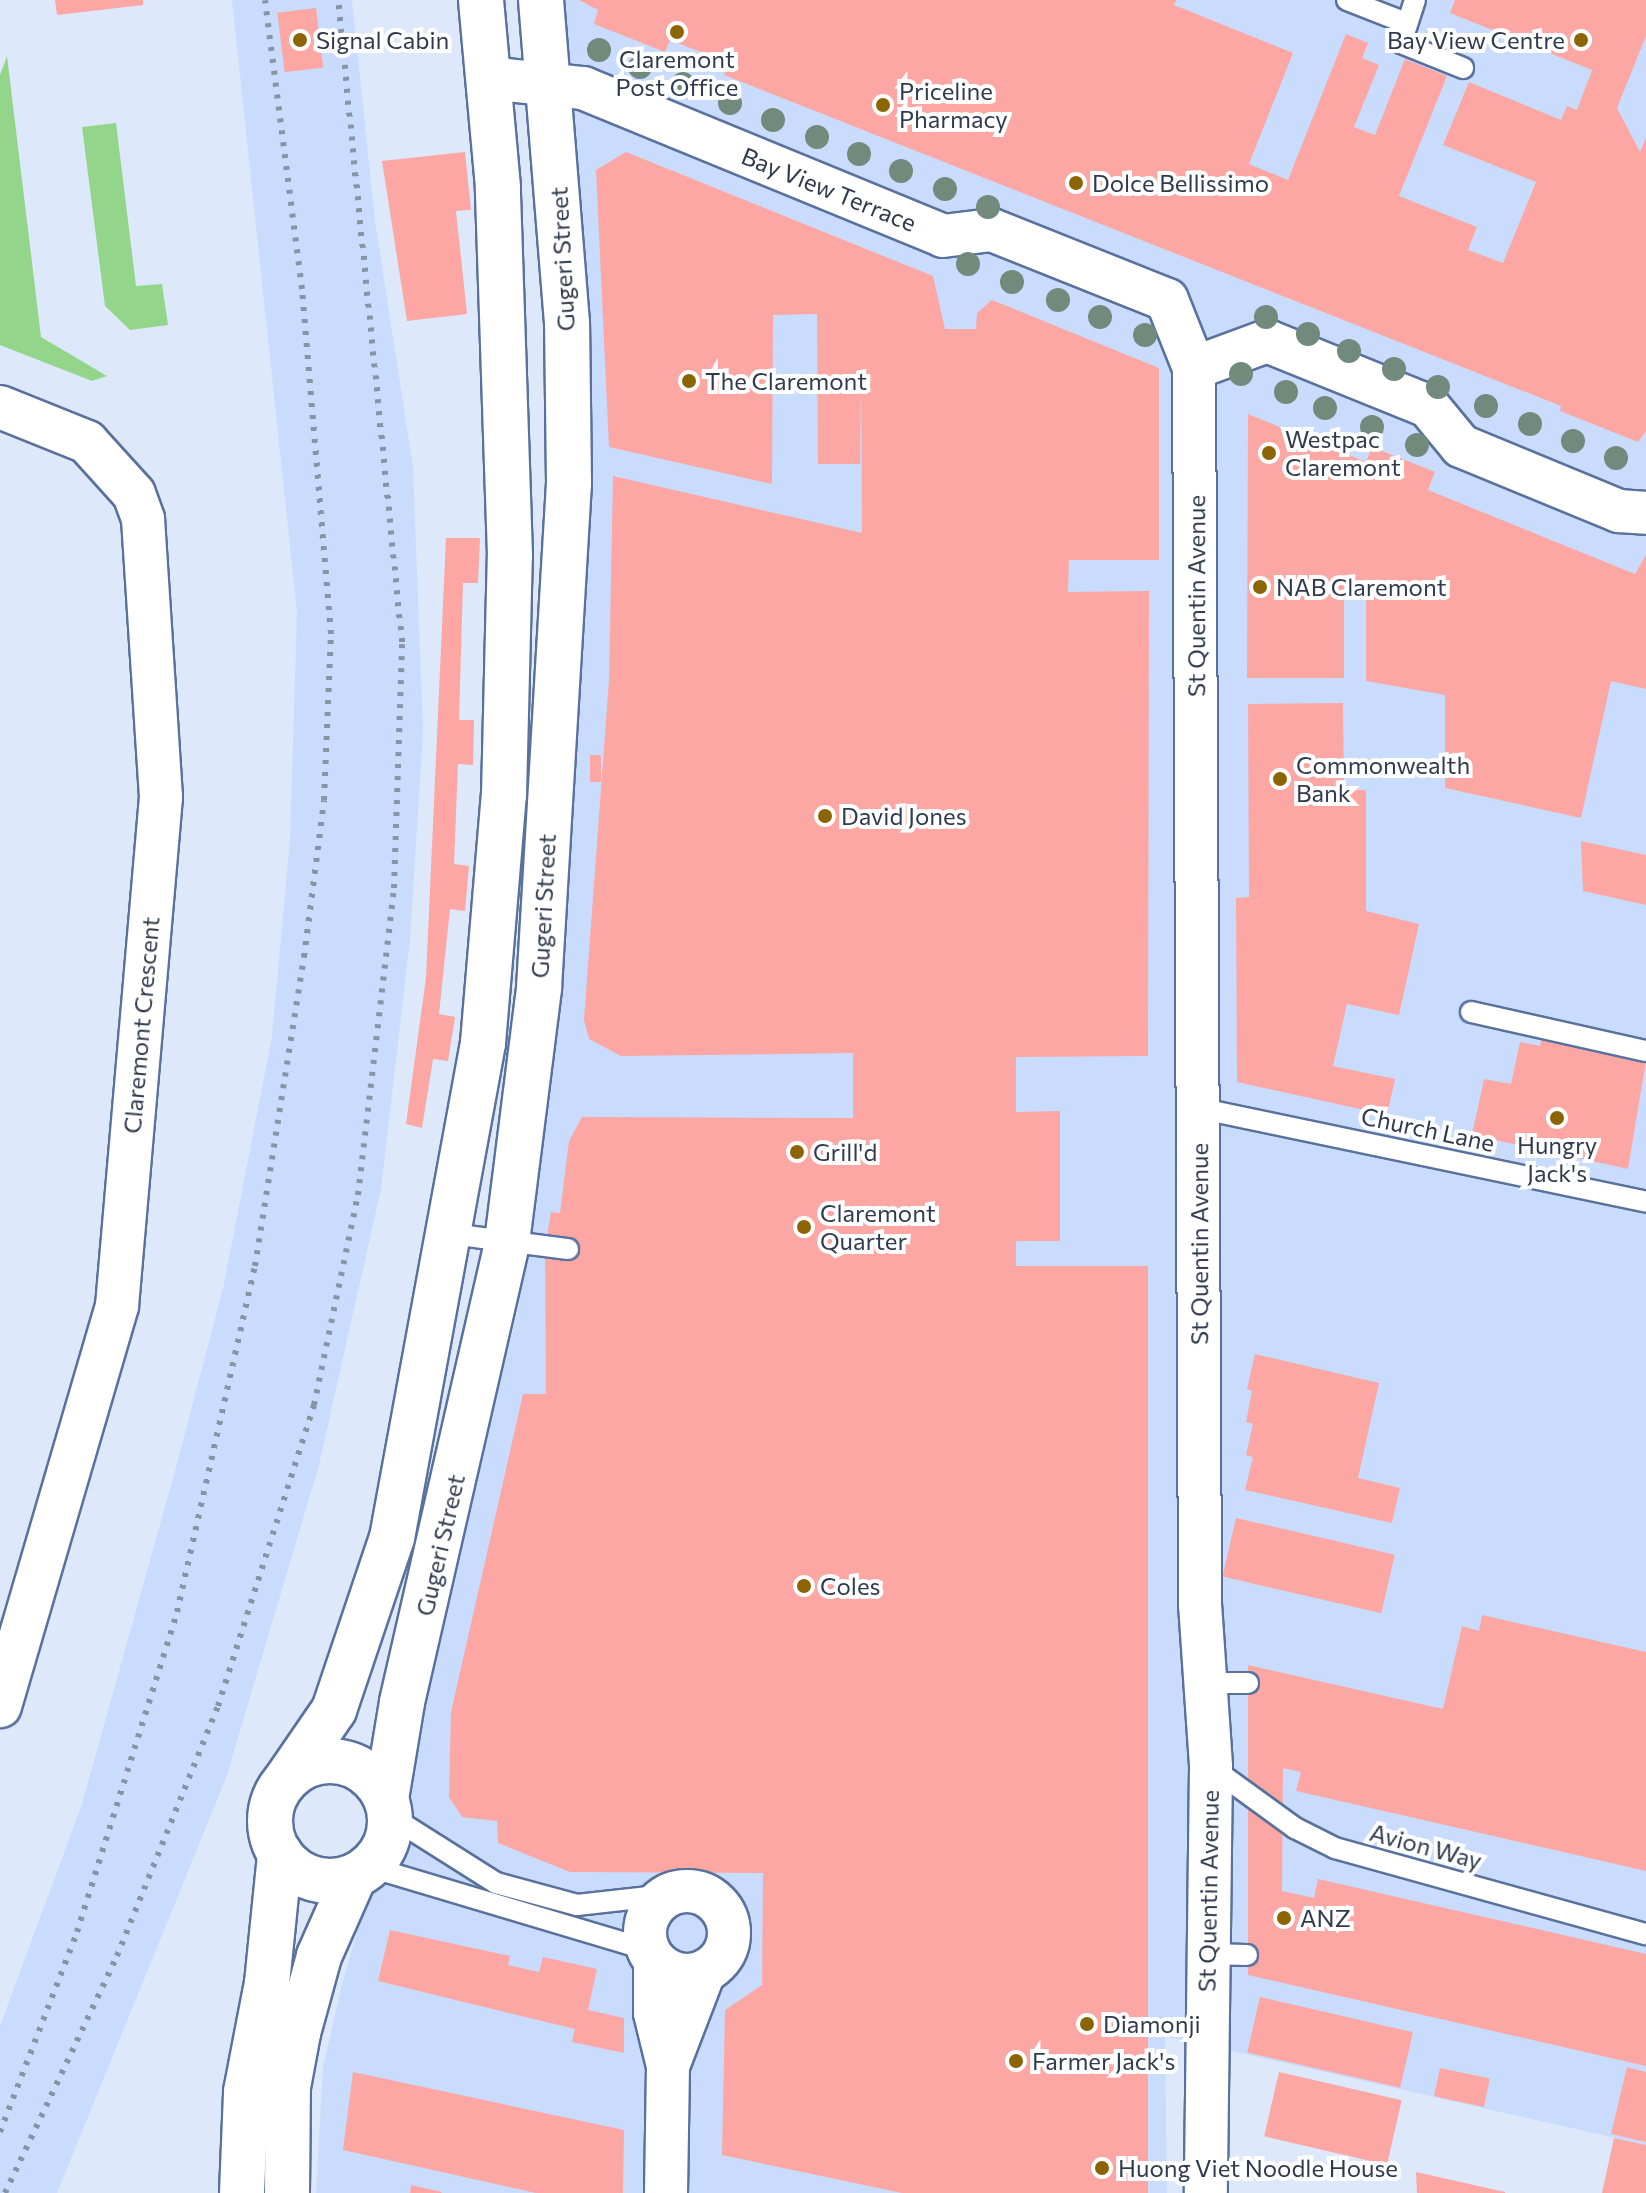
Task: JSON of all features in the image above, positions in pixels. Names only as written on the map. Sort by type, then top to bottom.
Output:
[{"type":"main road","name":"Gugeri Street","points":[[286,1780],[334,1710],[358,1652],[392,1538],[452,1234],[483,1043],[504,795],[510,556],[489,78],[481,0]]},
{"type":"main road","name":"Gugeri Street","points":[[388,1808],[402,1702],[507,1242],[539,988],[569,483],[567,323],[551,83],[541,0]]},
{"type":"main road","points":[[241,2191],[246,2092],[267,1983],[280,1854],[270,1816],[286,1780],[322,1761],[343,1762],[362,1769],[388,1808],[382,1853],[362,1872],[319,1956],[298,2033],[288,2087],[287,2193]]},
{"type":"main road","points":[[280,1854],[313,1878],[362,1872]]},
{"type":"street","name":"Bay View Terrace","points":[[489,78],[583,88],[943,236],[992,230],[1167,300]]},
{"type":"street","name":"St Quentin Avenue","points":[[1167,300],[1194,368],[1200,1604],[1211,1767],[1206,2193]]},
{"type":"street","points":[[1194,368],[1267,341],[1428,406],[1461,446],[1619,511],[1646,513]]},
{"type":"street","name":"Claremont Crescent","points":[[0,407],[87,442],[134,494],[143,519],[161,797],[117,1306],[0,1706]]},
{"type":"street","points":[[666,2193],[668,2066],[655,2013],[648,1915],[666,1895],[693,1890],[725,1913],[724,1953],[704,1972],[668,2066]]},
{"type":"street","points":[[652,1956],[677,1975],[704,1972]]},
{"type":"lane","points":[[1347,0],[1406,23]]},
{"type":"lane","points":[[1415,0],[1401,43],[1463,68]]},
{"type":"lane","points":[[1471,1012],[1646,1051]]},
{"type":"lane","name":"Church Lane","points":[[1198,1108],[1646,1202]]},
{"type":"lane","points":[[452,1234],[568,1249]]},
{"type":"lane","points":[[1207,1683],[1248,1683]]},
{"type":"lane","name":"Avion Way","points":[[1211,1767],[1295,1828],[1335,1848],[1646,1934]]},
{"type":"lane","points":[[388,1808],[496,1883],[577,1905],[666,1895]]},
{"type":"lane","points":[[362,1872],[652,1956]]},
{"type":"lane","points":[[1207,1954],[1247,1955]]},
{"type":"shaded area","points":[[232,0],[352,0],[375,221],[413,467],[423,731],[410,939],[381,1189],[319,1465],[226,1778],[57,2193],[0,2193],[0,2026],[82,1804],[178,1460],[224,1284],[272,1036],[290,840],[297,612]]},
{"type":"shaded area","points":[[555,0],[1646,0],[1646,2145],[1165,2036],[1167,2193],[316,2193],[323,2068],[340,1992],[415,1724],[518,1310],[553,1038]]},
{"type":"green space","points":[[7,56],[41,337],[107,376],[92,381],[0,345],[0,75]]},
{"type":"green space","points":[[116,123],[136,286],[162,284],[168,325],[130,330],[105,306],[82,127]]},
{"type":"building","points":[[55,0],[143,0],[143,5],[57,15]]},
{"type":"building","points":[[579,0],[1176,0],[1174,5],[1293,53],[1249,164],[1288,180],[1346,34],[1368,43],[1362,58],[1379,65],[1354,127],[1375,135],[1405,59],[1447,76],[1399,196],[1477,227],[1468,250],[1503,263],[1536,182],[1443,145],[1469,82],[1561,120],[1567,106],[1577,110],[1592,70],[1450,13],[1455,0],[1646,0],[1646,36],[1617,108],[1640,152],[1646,137],[1646,431],[1638,442],[1560,411],[1561,406],[724,75],[729,63],[670,40],[665,52],[594,24],[598,10]]},
{"type":"building","name":"Signal Cabin","points":[[316,8],[323,68],[285,72],[277,13]]},
{"type":"building","points":[[465,152],[471,210],[456,211],[467,314],[407,321],[382,161]]},
{"type":"building","name":"Claremont Quarter","points":[[626,152],[933,276],[945,329],[976,329],[977,313],[992,300],[1159,368],[1159,560],[1069,560],[1068,592],[1149,591],[1148,1056],[1016,1057],[1016,1112],[1060,1111],[1060,1241],[1016,1241],[1016,1266],[1148,1266],[1148,2193],[902,2193],[722,2155],[725,2010],[762,1985],[763,1873],[570,1872],[498,1843],[497,1821],[462,1817],[449,1797],[451,1712],[523,1394],[546,1394],[545,1247],[551,1212],[560,1213],[569,1141],[582,1117],[853,1118],[853,1053],[621,1056],[589,1039],[584,1020],[609,680],[613,476],[862,533],[861,380],[860,464],[818,464],[817,314],[773,315],[772,484],[609,447],[596,170]]},
{"type":"building","points":[[1248,414],[1366,462],[1372,447],[1435,472],[1428,490],[1635,574],[1646,555],[1646,689],[1611,681],[1581,818],[1445,788],[1445,695],[1366,681],[1366,582],[1344,582],[1344,678],[1247,678]]},
{"type":"building","points":[[446,538],[480,538],[478,583],[463,583],[459,720],[474,720],[473,765],[458,764],[454,864],[469,866],[465,911],[450,909],[439,1014],[455,1017],[448,1061],[433,1059],[422,1128],[406,1124],[426,978]]},
{"type":"building","points":[[1343,703],[1344,790],[1366,790],[1366,911],[1419,924],[1399,1015],[1347,1004],[1333,1066],[1395,1079],[1387,1115],[1237,1082],[1236,898],[1249,897],[1248,704]]},
{"type":"building","points":[[590,755],[601,755],[601,782],[590,782]]},
{"type":"building","points":[[1581,841],[1646,855],[1646,905],[1583,891]]},
{"type":"building","name":"Hungry Jack's","points":[[1542,1038],[1646,1061],[1628,1169],[1472,1135],[1484,1079],[1511,1084],[1520,1042],[1540,1046]]},
{"type":"building","points":[[1255,1354],[1379,1383],[1358,1478],[1400,1488],[1392,1523],[1245,1490],[1253,1457],[1246,1455],[1253,1424],[1246,1422],[1252,1391],[1247,1389]]},
{"type":"building","points":[[1236,1518],[1395,1555],[1381,1613],[1223,1576]]},
{"type":"building","points":[[1482,1615],[1646,1652],[1646,1871],[1296,1791],[1301,1772],[1283,1768],[1282,1891],[1314,1898],[1318,1879],[1646,1954],[1646,2066],[1248,1975],[1248,1665],[1443,1709],[1462,1626],[1479,1631]]},
{"type":"building","points":[[390,1930],[510,1956],[508,1965],[539,1972],[543,1957],[597,1969],[588,2010],[624,2018],[624,2053],[572,2042],[575,2029],[378,1981]]},
{"type":"building","points":[[1260,1997],[1413,2032],[1400,2088],[1247,2053]]},
{"type":"building","points":[[1627,2067],[1646,2072],[1646,2142],[1611,2134]]},
{"type":"building","points":[[1440,2068],[1490,2079],[1484,2107],[1434,2096]]},
{"type":"building","points":[[353,2072],[624,2130],[623,2193],[536,2193],[343,2150]]},
{"type":"building","points":[[1279,2072],[1402,2100],[1387,2165],[1264,2136]]},
{"type":"building","points":[[1614,2138],[1646,2145],[1646,2193],[1602,2193]]},
{"type":"building","points":[[1416,2172],[1505,2192],[1505,2193],[1417,2193]]},
{"type":"building","points":[[411,2185],[442,2192],[410,2193]]},
{"type":"railway","points":[[0,2132],[77,1932],[177,1612],[255,1266],[304,957],[324,800],[331,634],[302,289],[265,0]]},
{"type":"railway","points":[[5,2193],[117,1956],[218,1706],[314,1405],[358,1195],[394,888],[402,642],[338,0]]},
{"type":"place","name":"Claremont Post Office","points":[[677,32]]},
{"type":"place","name":"Signal Cabin","points":[[300,40]]},
{"type":"place","name":"Bay View Centre","points":[[1581,40]]},
{"type":"place","name":"Priceline Pharmacy","points":[[883,105]]},
{"type":"place","name":"Dolce Bellissimo","points":[[1076,183]]},
{"type":"place","name":"The Claremont","points":[[689,381]]},
{"type":"place","name":"Westpac Claremont","points":[[1269,453]]},
{"type":"place","name":"NAB Claremont","points":[[1260,587]]},
{"type":"place","name":"Commonwealth Bank","points":[[1280,779]]},
{"type":"place","name":"David Jones","points":[[825,816]]},
{"type":"place","name":"Hungry Jack's","points":[[1557,1118]]},
{"type":"place","name":"Grill'd","points":[[797,1152]]},
{"type":"place","name":"Claremont Quarter","points":[[804,1227]]},
{"type":"place","name":"Coles","points":[[804,1586]]},
{"type":"place","name":"ANZ","points":[[1284,1918]]},
{"type":"place","name":"Diamonji","points":[[1087,2024]]},
{"type":"place","name":"Farmer Jack's","points":[[1016,2061]]},
{"type":"place","name":"Huong Viet Noodle House","points":[[1102,2168]]}]
